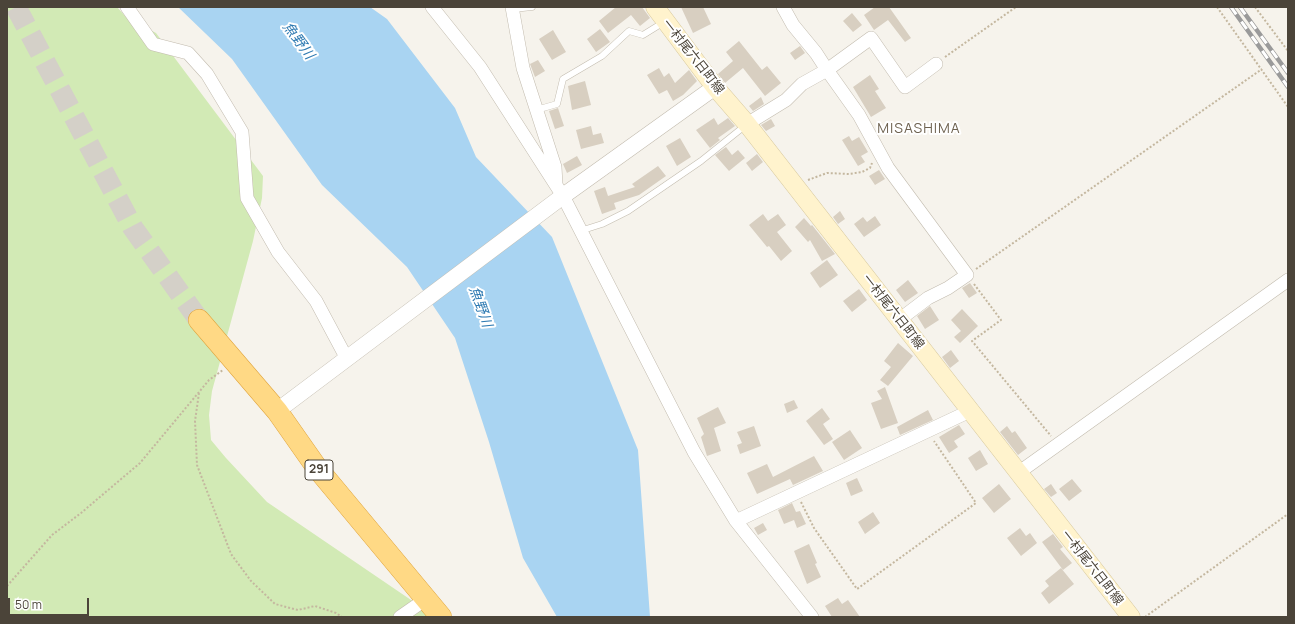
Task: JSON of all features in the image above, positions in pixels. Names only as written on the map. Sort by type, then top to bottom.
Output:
[{"type":"highway","name":"291","points":[[200,320],[277,411],[317,468],[441,617]]},
{"type":"main road","name":"一村尾六日町線","points":[[660,14],[715,87],[747,124],[795,185],[970,412],[1131,617]]},
{"type":"street","points":[[128,7],[153,44],[188,53],[207,74],[242,132],[247,198],[278,252],[316,302],[347,360]]},
{"type":"street","points":[[432,7],[480,67],[560,191],[694,452],[736,521],[812,617]]},
{"type":"street","points":[[784,7],[793,25],[816,52],[859,115],[888,168],[967,275],[928,298],[899,320]]},
{"type":"street","points":[[513,8],[523,68],[555,166],[560,191]]},
{"type":"street","points":[[747,124],[786,100],[802,84],[827,70],[871,38],[905,87],[936,64]]},
{"type":"street","points":[[277,411],[347,360],[560,191],[715,87]]},
{"type":"street","points":[[1018,473],[1288,280]]},
{"type":"street","points":[[736,521],[970,412]]},
{"type":"street","points":[[400,617],[426,598]]},
{"type":"lane","points":[[513,8],[532,7]]},
{"type":"lane","points":[[536,110],[557,104],[563,79],[602,56],[629,31],[643,35],[660,14]]},
{"type":"lane","points":[[580,231],[602,224],[628,211],[701,161],[747,124]]},
{"type":"path","points":[[936,64],[1016,7]]},
{"type":"path","points":[[1217,7],[1288,107]]},
{"type":"path","points":[[1255,7],[1288,51]]},
{"type":"path","points":[[1058,445],[972,342],[1001,320],[967,275],[1262,69]]},
{"type":"path","points":[[795,185],[827,173],[849,174],[862,172],[870,168],[879,152]]},
{"type":"path","points":[[7,586],[52,535],[81,513],[140,463],[209,380],[236,361]]},
{"type":"path","points":[[200,392],[195,421],[197,465],[230,554],[251,581],[275,604],[298,610],[315,606],[336,612],[342,617]]},
{"type":"path","points":[[797,493],[814,528],[857,589],[976,503],[928,431]]},
{"type":"path","points":[[1145,617],[1288,514]]},
{"type":"path","points":[[7,613],[14,617]]},
{"type":"green space","points":[[7,7],[117,7],[126,17],[156,33],[263,176],[262,198],[253,241],[212,391],[209,415],[211,440],[267,502],[436,617],[7,617]]},
{"type":"water","name":"魚野川","points":[[178,7],[370,7],[387,19],[455,108],[476,157],[552,237],[638,450],[650,617],[557,617],[523,558],[489,442],[455,338],[407,267],[322,185],[232,59]]},
{"type":"building","points":[[616,7],[642,7],[650,18],[640,26],[631,15],[608,33],[599,21]]},
{"type":"building","points":[[681,7],[703,7],[711,24],[693,33]]},
{"type":"building","points":[[875,7],[889,7],[911,38],[905,42],[888,20],[874,30],[864,15]]},
{"type":"building","points":[[852,13],[862,25],[853,32],[843,21]]},
{"type":"building","points":[[600,29],[610,42],[596,52],[587,39]]},
{"type":"building","points":[[553,30],[566,52],[552,60],[539,39]]},
{"type":"building","points":[[739,41],[762,70],[767,66],[781,83],[765,96],[743,68],[725,83],[718,74],[733,61],[726,52]]},
{"type":"building","points":[[800,46],[805,53],[795,60],[790,53]]},
{"type":"building","points":[[538,60],[545,71],[535,77],[530,64]]},
{"type":"building","points":[[659,68],[664,77],[669,73],[675,83],[689,70],[697,81],[683,95],[673,101],[667,90],[659,94],[647,75]]},
{"type":"building","points":[[870,75],[879,89],[875,91],[886,108],[871,117],[853,87]]},
{"type":"building","points":[[585,81],[591,105],[572,110],[568,86]]},
{"type":"building","points":[[761,97],[764,104],[753,111],[749,106]]},
{"type":"building","points":[[558,108],[564,126],[555,129],[549,111]]},
{"type":"building","points":[[714,118],[718,125],[728,118],[735,126],[718,138],[720,140],[710,148],[696,130]]},
{"type":"building","points":[[771,119],[775,126],[766,131],[761,125]]},
{"type":"building","points":[[591,126],[593,135],[601,133],[604,143],[581,149],[576,130]]},
{"type":"building","points":[[849,136],[852,141],[859,137],[868,152],[861,156],[865,162],[858,166],[842,140]]},
{"type":"building","points":[[680,138],[691,157],[677,166],[666,146]]},
{"type":"building","points":[[726,147],[732,155],[738,150],[745,158],[729,171],[715,155]]},
{"type":"building","points":[[757,154],[763,162],[752,171],[746,163]]},
{"type":"building","points":[[577,156],[582,165],[567,173],[563,164]]},
{"type":"building","points":[[658,166],[666,176],[639,195],[614,203],[616,209],[602,214],[594,191],[605,187],[608,196],[635,187],[632,184]]},
{"type":"building","points":[[879,170],[885,179],[875,185],[869,176]]},
{"type":"building","points":[[840,211],[845,219],[838,224],[833,217]]},
{"type":"building","points":[[763,214],[768,221],[778,214],[786,225],[777,232],[792,251],[781,261],[749,225]]},
{"type":"building","points":[[875,216],[881,225],[864,237],[854,224],[863,217],[867,222]]},
{"type":"building","points":[[804,218],[811,226],[812,225],[835,254],[822,261],[810,240],[808,242],[795,227]]},
{"type":"building","points":[[827,260],[838,275],[820,288],[810,273]]},
{"type":"building","points":[[908,280],[918,293],[905,302],[896,290]]},
{"type":"building","points":[[970,283],[977,293],[969,298],[962,288]]},
{"type":"building","points":[[859,289],[867,300],[852,312],[843,301]]},
{"type":"building","points":[[930,306],[939,320],[925,329],[917,316]]},
{"type":"building","points":[[962,309],[978,326],[960,343],[954,337],[961,331],[951,320]]},
{"type":"building","points":[[898,343],[913,356],[888,386],[880,380],[891,367],[884,361]]},
{"type":"building","points":[[951,350],[959,361],[950,368],[942,357]]},
{"type":"building","points":[[885,387],[898,423],[881,429],[871,403],[882,399],[877,391]]},
{"type":"building","points":[[794,400],[798,408],[787,413],[784,404]]},
{"type":"building","points":[[718,407],[726,423],[714,428],[721,451],[707,456],[701,437],[704,434],[697,418]]},
{"type":"building","points":[[822,408],[830,419],[823,424],[833,439],[824,445],[806,421]]},
{"type":"building","points":[[928,410],[933,420],[900,435],[897,427]]},
{"type":"building","points":[[959,425],[965,434],[954,441],[958,447],[949,453],[939,437]]},
{"type":"building","points":[[754,426],[761,446],[740,454],[737,445],[742,443],[737,432]]},
{"type":"building","points":[[1007,426],[1012,433],[1015,431],[1027,448],[1018,455],[1000,432]]},
{"type":"building","points":[[850,430],[862,448],[844,460],[832,442]]},
{"type":"building","points":[[980,450],[988,464],[976,471],[968,458]]},
{"type":"building","points":[[814,456],[823,471],[793,485],[790,479],[757,494],[747,473],[767,464],[773,477]]},
{"type":"building","points":[[857,478],[863,491],[851,496],[846,483]]},
{"type":"building","points":[[1072,479],[1082,491],[1069,501],[1059,489]]},
{"type":"building","points":[[999,484],[1011,499],[994,513],[982,498]]},
{"type":"building","points":[[1051,484],[1057,493],[1051,497],[1044,489]]},
{"type":"building","points":[[792,503],[796,512],[800,511],[806,524],[797,528],[794,520],[784,524],[778,510]]},
{"type":"building","points":[[873,512],[880,523],[865,534],[858,522]]},
{"type":"building","points":[[763,523],[767,530],[758,535],[754,528]]},
{"type":"building","points":[[1020,528],[1026,536],[1030,533],[1037,543],[1021,556],[1007,538]]},
{"type":"building","points":[[1053,534],[1063,547],[1060,549],[1072,563],[1063,570],[1042,542]]},
{"type":"building","points":[[809,544],[821,577],[807,584],[794,551]]},
{"type":"building","points":[[1061,568],[1074,584],[1049,604],[1041,593],[1049,586],[1045,581]]},
{"type":"building","points":[[838,598],[842,604],[848,600],[860,617],[832,617],[825,606]]},
{"type":"tunnel","points":[[16,7],[133,228],[199,320]]},
{"type":"railway","points":[[1231,7],[1288,87]]},
{"type":"railway","points":[[1240,7],[1288,73]]},
{"type":"district","name":"MISASHIMA","points":[[919,129]]}]
